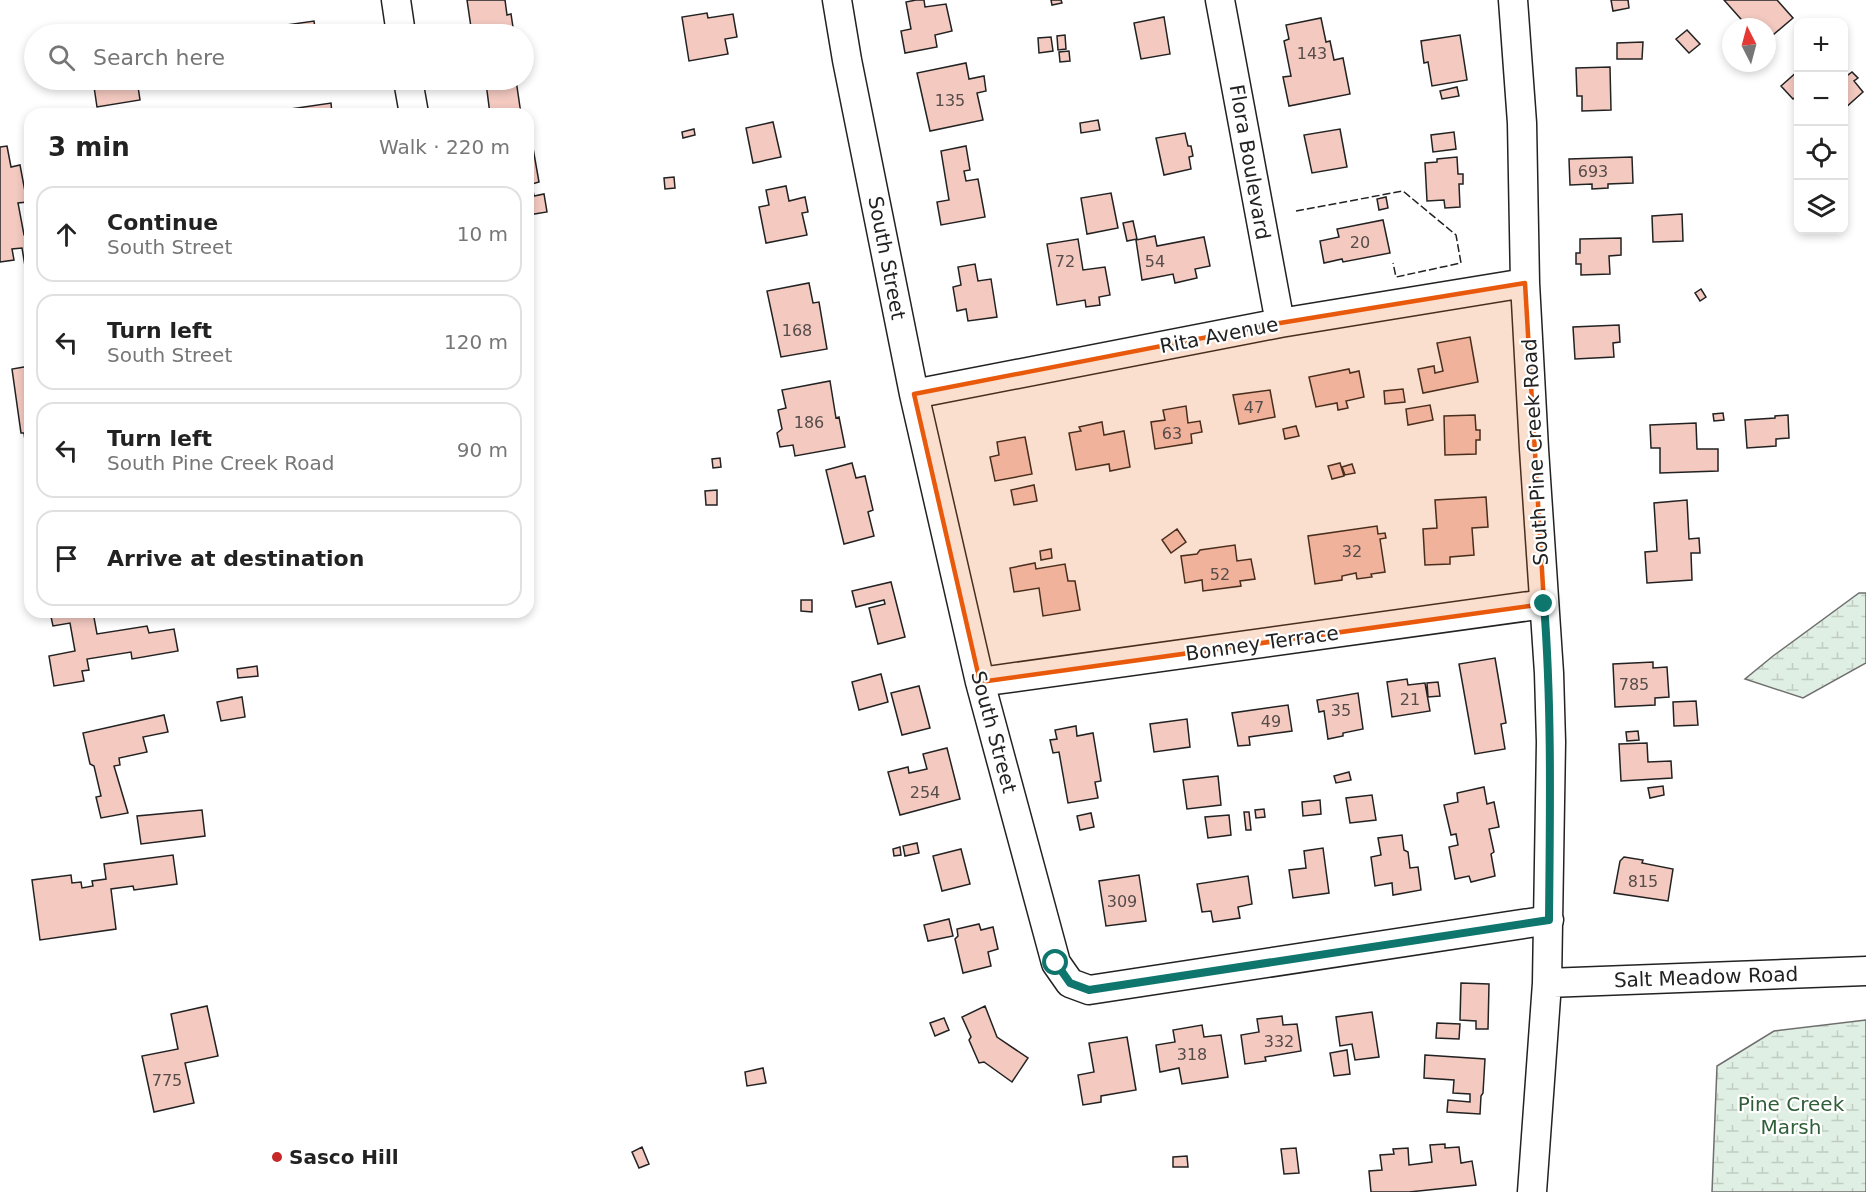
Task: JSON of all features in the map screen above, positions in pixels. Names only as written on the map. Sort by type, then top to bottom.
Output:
[{"type":"street","points":[[396,0],[400,24]]},
{"type":"street","name":"South Street","points":[[837,0],[914,394],[980,682],[1056,963],[1070,983],[1089,990],[1549,920]]},
{"type":"street","name":"Flora Boulevard","points":[[1220,0],[1280,323]]},
{"type":"street","name":"South Pine Creek Road","points":[[1514,0],[1522,123],[1526,283],[1551,742],[1547,983],[1532,1192]]},
{"type":"street","points":[[410,90],[413,108]]},
{"type":"street","name":"Rita Avenue","points":[[914,394],[1280,323],[1526,283]]},
{"type":"street","name":"Bonney Terrace","points":[[980,682],[1544,604]]},
{"type":"street","name":"Salt Meadow Road","points":[[1547,983],[1866,971]]},
{"type":"highlighted area","points":[[1525,283],[1544,604],[980,682],[914,394],[1280,323]]},
{"type":"green space","points":[[1859,593],[1866,593],[1866,663],[1803,698],[1745,679],[1773,656]]},
{"type":"green space","name":"Pine Creek Marsh","points":[[1866,1020],[1866,1192],[1712,1192],[1717,1066],[1774,1031]]},
{"type":"building","points":[[467,0],[505,0],[507,15],[511,14],[512,24],[471,24]]},
{"type":"building","points":[[924,0],[925,7],[946,4],[952,31],[935,35],[937,47],[905,53],[901,31],[911,29],[906,2]]},
{"type":"building","points":[[1051,0],[1061,0],[1062,3],[1052,5]]},
{"type":"building","points":[[1611,0],[1628,0],[1629,8],[1613,11]]},
{"type":"building","points":[[1724,0],[1777,0],[1793,18],[1776,32],[1776,18],[1740,18]]},
{"type":"building","points":[[707,13],[708,18],[733,14],[737,37],[725,39],[728,54],[689,61],[682,17]]},
{"type":"building","points":[[1164,17],[1170,54],[1141,59],[1134,23]]},
{"type":"building","points":[[1321,18],[1326,42],[1330,41],[1334,60],[1343,58],[1350,94],[1289,106],[1283,77],[1291,76],[1284,41],[1289,39],[1286,25]]},
{"type":"building","points":[[314,21],[314,24],[293,24]]},
{"type":"building","points":[[1687,30],[1700,44],[1689,53],[1676,39]]},
{"type":"building","points":[[1065,35],[1066,49],[1058,50],[1057,36]]},
{"type":"building","points":[[1460,35],[1467,80],[1432,86],[1428,62],[1424,63],[1421,41]]},
{"type":"building","points":[[1051,37],[1053,51],[1039,53],[1038,38]]},
{"type":"building","points":[[1643,42],[1642,59],[1617,59],[1617,43]]},
{"type":"building","points":[[1069,51],[1070,61],[1060,62],[1059,52]]},
{"type":"building","points":[[966,63],[969,79],[984,76],[986,91],[977,93],[983,120],[930,131],[917,73]]},
{"type":"building","points":[[1610,67],[1611,110],[1582,111],[1582,96],[1577,96],[1576,68]]},
{"type":"building","points":[[1852,72],[1858,78],[1854,81],[1863,92],[1848,105],[1848,75]]},
{"type":"building","points":[[1794,75],[1794,98],[1793,99],[1781,86]]},
{"type":"building","points":[[1457,87],[1459,96],[1442,99],[1440,91]]},
{"type":"building","points":[[94,90],[138,90],[140,100],[97,107]]},
{"type":"building","points":[[487,90],[517,90],[520,108],[489,108]]},
{"type":"building","points":[[331,103],[331,108],[297,108]]},
{"type":"building","points":[[1098,120],[1100,130],[1081,133],[1080,123]]},
{"type":"building","points":[[773,122],[781,157],[753,163],[746,128]]},
{"type":"building","points":[[694,129],[695,135],[683,138],[682,132]]},
{"type":"building","points":[[1340,129],[1347,167],[1312,173],[1304,135]]},
{"type":"building","points":[[1454,132],[1456,149],[1433,152],[1431,135]]},
{"type":"building","points":[[1185,133],[1193,156],[1189,157],[1191,169],[1164,175],[1156,138]]},
{"type":"building","points":[[7,146],[11,167],[20,165],[24,202],[18,203],[24,235],[24,260],[22,248],[12,249],[14,260],[0,262],[0,147]]},
{"type":"building","points":[[966,146],[970,170],[964,171],[966,181],[978,179],[985,217],[941,225],[937,202],[949,200],[941,151]]},
{"type":"building","points":[[534,154],[539,182],[534,183]]},
{"type":"building","points":[[1457,157],[1458,174],[1463,174],[1463,184],[1459,184],[1460,207],[1445,208],[1444,200],[1427,201],[1425,163]]},
{"type":"building","points":[[1632,157],[1633,183],[1608,184],[1608,188],[1592,189],[1592,184],[1570,185],[1569,159]]},
{"type":"building","points":[[674,177],[675,188],[665,189],[664,178]]},
{"type":"building","points":[[786,186],[789,201],[805,197],[808,212],[802,213],[807,235],[766,243],[759,207],[769,205],[766,190]]},
{"type":"building","points":[[1111,193],[1118,228],[1087,234],[1081,198]]},
{"type":"building","points":[[544,194],[547,212],[534,214],[534,196]]},
{"type":"building","points":[[1386,197],[1388,208],[1379,210],[1377,199]]},
{"type":"building","points":[[1682,214],[1683,241],[1653,242],[1652,216]]},
{"type":"building","points":[[1383,220],[1390,253],[1343,262],[1342,259],[1324,263],[1320,241],[1339,237],[1337,229]]},
{"type":"building","points":[[1133,221],[1137,239],[1127,241],[1123,223]]},
{"type":"building","points":[[1155,236],[1157,246],[1204,237],[1210,266],[1195,269],[1197,278],[1175,283],[1173,274],[1142,280],[1136,240]]},
{"type":"building","points":[[1621,238],[1621,255],[1609,256],[1610,274],[1581,275],[1581,264],[1576,264],[1576,253],[1580,253],[1580,239]]},
{"type":"building","points":[[1078,239],[1083,270],[1105,267],[1110,295],[1099,297],[1100,305],[1086,307],[1085,300],[1057,305],[1047,244]]},
{"type":"building","points":[[975,264],[978,281],[991,279],[997,317],[968,321],[966,309],[957,311],[953,287],[961,285],[958,267]]},
{"type":"building","points":[[809,283],[813,303],[819,302],[827,349],[781,357],[767,291]]},
{"type":"building","points":[[1701,289],[1706,297],[1700,301],[1695,293]]},
{"type":"building","points":[[1619,325],[1620,342],[1613,343],[1614,357],[1575,359],[1573,327]]},
{"type":"building","points":[[1470,337],[1478,382],[1423,393],[1418,369],[1434,366],[1435,373],[1443,371],[1437,343]]},
{"type":"building","points":[[24,367],[24,433],[21,433],[12,369]]},
{"type":"building","points":[[1349,369],[1350,373],[1359,371],[1364,397],[1346,401],[1348,408],[1338,410],[1337,403],[1316,407],[1309,377]]},
{"type":"building","points":[[830,381],[836,418],[839,417],[845,447],[795,456],[793,445],[780,447],[777,433],[782,429],[778,410],[786,408],[782,390]]},
{"type":"building","points":[[1403,389],[1405,402],[1385,404],[1384,391]]},
{"type":"building","points":[[1270,390],[1275,417],[1239,424],[1233,395]]},
{"type":"building","points":[[1430,405],[1433,420],[1408,425],[1406,409]]},
{"type":"building","points":[[1186,406],[1188,423],[1200,421],[1202,432],[1191,434],[1192,443],[1155,449],[1151,422],[1165,420],[1163,410]]},
{"type":"building","points":[[1723,413],[1724,420],[1714,421],[1713,414]]},
{"type":"building","points":[[1475,415],[1476,430],[1480,430],[1480,440],[1476,440],[1476,454],[1445,455],[1444,416]]},
{"type":"building","points":[[1788,415],[1789,438],[1776,439],[1776,446],[1747,448],[1745,420]]},
{"type":"building","points":[[1102,422],[1104,435],[1124,431],[1130,467],[1110,471],[1109,464],[1076,470],[1069,433],[1081,431],[1079,427]]},
{"type":"building","points":[[1696,423],[1697,449],[1718,449],[1718,471],[1660,473],[1660,448],[1651,448],[1650,425]]},
{"type":"building","points":[[1296,426],[1299,436],[1285,439],[1283,429]]},
{"type":"building","points":[[1025,437],[1032,474],[995,481],[990,457],[999,455],[997,442]]},
{"type":"building","points":[[720,458],[721,467],[713,468],[712,459]]},
{"type":"building","points":[[852,463],[856,478],[865,476],[873,510],[868,512],[874,536],[844,544],[826,470]]},
{"type":"building","points":[[1340,463],[1344,476],[1332,479],[1328,466]]},
{"type":"building","points":[[1352,464],[1355,473],[1345,475],[1342,467]]},
{"type":"building","points":[[1034,485],[1037,501],[1014,505],[1011,490]]},
{"type":"building","points":[[717,490],[717,505],[706,505],[705,491]]},
{"type":"building","points":[[1486,497],[1488,527],[1472,528],[1474,555],[1450,557],[1450,564],[1425,565],[1423,529],[1437,528],[1435,500]]},
{"type":"building","points":[[1687,500],[1689,539],[1699,538],[1700,553],[1691,553],[1692,580],[1647,583],[1645,552],[1657,551],[1654,503]]},
{"type":"building","points":[[1377,526],[1378,534],[1385,533],[1386,538],[1380,539],[1385,572],[1357,579],[1356,573],[1342,576],[1342,580],[1315,584],[1308,536]]},
{"type":"building","points":[[1177,529],[1186,542],[1171,553],[1162,540]]},
{"type":"building","points":[[1235,545],[1237,561],[1251,559],[1255,579],[1240,581],[1241,586],[1203,591],[1202,580],[1185,583],[1181,556],[1197,554],[1200,550]]},
{"type":"building","points":[[1051,549],[1052,558],[1041,560],[1040,551]]},
{"type":"building","points":[[1035,563],[1036,569],[1065,564],[1068,581],[1075,581],[1080,610],[1043,616],[1039,588],[1014,592],[1010,568]]},
{"type":"building","points":[[891,582],[905,637],[878,644],[869,608],[885,604],[884,600],[856,607],[852,591]]},
{"type":"building","points":[[801,600],[812,600],[812,612],[801,611]]},
{"type":"building","points":[[51,618],[94,618],[97,634],[147,626],[149,633],[174,629],[178,651],[132,659],[131,652],[87,659],[89,670],[82,671],[84,681],[54,686],[49,656],[75,651],[70,623],[53,626]]},
{"type":"building","points":[[1495,658],[1506,723],[1501,724],[1505,749],[1475,754],[1459,664]]},
{"type":"building","points":[[1653,662],[1653,668],[1667,667],[1669,697],[1655,698],[1655,705],[1615,707],[1613,664]]},
{"type":"building","points":[[257,666],[258,676],[238,678],[237,669]]},
{"type":"building","points":[[881,674],[888,702],[859,710],[852,682]]},
{"type":"building","points":[[1407,679],[1408,685],[1425,683],[1430,711],[1392,717],[1387,682]]},
{"type":"building","points":[[1438,682],[1440,696],[1428,697],[1427,683]]},
{"type":"building","points":[[919,686],[930,728],[902,735],[891,693]]},
{"type":"building","points":[[1358,693],[1363,729],[1328,739],[1324,711],[1319,712],[1317,700]]},
{"type":"building","points":[[242,697],[245,717],[221,721],[217,702]]},
{"type":"building","points":[[1696,701],[1698,725],[1674,726],[1673,702]]},
{"type":"building","points":[[1288,705],[1292,731],[1249,737],[1250,745],[1238,746],[1232,713]]},
{"type":"building","points":[[164,715],[168,732],[143,737],[147,752],[119,758],[120,765],[114,766],[128,813],[101,818],[96,797],[101,796],[83,733]]},
{"type":"building","points":[[1187,719],[1190,747],[1154,752],[1150,724]]},
{"type":"building","points":[[1076,726],[1077,736],[1093,733],[1101,781],[1095,782],[1098,798],[1068,803],[1059,752],[1053,753],[1050,740],[1057,739],[1055,730]]},
{"type":"building","points":[[1638,731],[1639,740],[1627,741],[1626,732]]},
{"type":"building","points":[[1647,743],[1648,762],[1671,761],[1672,778],[1621,781],[1619,744]]},
{"type":"building","points":[[947,748],[960,799],[900,815],[888,772],[908,767],[909,773],[927,769],[923,754]]},
{"type":"building","points":[[1349,772],[1351,780],[1336,783],[1334,776]]},
{"type":"building","points":[[1218,776],[1221,805],[1187,809],[1183,780]]},
{"type":"building","points":[[1663,786],[1664,795],[1650,798],[1648,788]]},
{"type":"building","points":[[1484,787],[1487,804],[1494,802],[1499,827],[1489,829],[1494,852],[1491,854],[1495,876],[1471,882],[1469,876],[1455,879],[1449,847],[1458,845],[1456,834],[1451,835],[1444,805],[1458,802],[1457,793]]},
{"type":"building","points":[[1372,795],[1376,820],[1350,823],[1346,798]]},
{"type":"building","points":[[1320,800],[1321,814],[1303,816],[1302,802]]},
{"type":"building","points":[[1264,809],[1265,817],[1256,818],[1255,810]]},
{"type":"building","points":[[202,810],[205,836],[141,844],[137,816]]},
{"type":"building","points":[[1244,812],[1249,812],[1251,830],[1246,830]]},
{"type":"building","points":[[1091,813],[1094,827],[1080,830],[1077,816]]},
{"type":"building","points":[[1229,815],[1231,835],[1208,838],[1205,817]]},
{"type":"building","points":[[1402,835],[1404,850],[1408,852],[1410,868],[1418,867],[1421,890],[1393,895],[1392,883],[1375,886],[1371,857],[1381,855],[1378,838]]},
{"type":"building","points":[[917,843],[919,853],[905,856],[903,846]]},
{"type":"building","points":[[900,847],[901,855],[894,856],[893,849]]},
{"type":"building","points":[[1323,848],[1329,893],[1293,898],[1289,870],[1306,868],[1304,851]]},
{"type":"building","points":[[961,849],[970,884],[942,891],[933,856]]},
{"type":"building","points":[[173,855],[177,884],[134,890],[133,886],[111,889],[116,929],[40,940],[32,880],[71,875],[72,883],[81,882],[82,888],[93,886],[92,881],[106,879],[104,864]]},
{"type":"building","points":[[1624,857],[1673,869],[1668,901],[1614,893],[1620,861]]},
{"type":"building","points":[[1139,875],[1146,921],[1106,926],[1099,881]]},
{"type":"building","points":[[1248,876],[1252,904],[1238,907],[1240,918],[1213,922],[1211,911],[1202,912],[1197,884]]},
{"type":"building","points":[[949,919],[953,936],[928,941],[924,925]]},
{"type":"building","points":[[979,924],[981,930],[993,927],[998,949],[988,952],[991,966],[963,973],[955,939],[958,936],[957,929]]},
{"type":"building","points":[[1461,983],[1489,984],[1488,1029],[1476,1029],[1476,1021],[1460,1020]]},
{"type":"building","points":[[207,1006],[218,1056],[185,1063],[194,1103],[154,1112],[142,1056],[178,1049],[171,1014]]},
{"type":"building","points":[[985,1006],[997,1037],[1028,1058],[1012,1082],[984,1062],[979,1063],[969,1040],[971,1037],[962,1017]]},
{"type":"building","points":[[1372,1012],[1379,1057],[1355,1060],[1352,1044],[1340,1046],[1336,1017]]},
{"type":"building","points":[[1282,1016],[1283,1025],[1297,1024],[1301,1051],[1265,1057],[1266,1061],[1245,1064],[1241,1035],[1259,1032],[1257,1019]]},
{"type":"building","points":[[944,1018],[949,1030],[935,1036],[930,1023]]},
{"type":"building","points":[[1437,1023],[1460,1024],[1459,1039],[1436,1038]]},
{"type":"building","points":[[1202,1025],[1204,1037],[1221,1035],[1228,1077],[1182,1084],[1179,1068],[1160,1072],[1156,1045],[1175,1042],[1173,1030]]},
{"type":"building","points":[[1127,1037],[1136,1090],[1101,1096],[1101,1102],[1083,1105],[1078,1075],[1094,1072],[1089,1043]]},
{"type":"building","points":[[1347,1050],[1350,1074],[1334,1076],[1330,1053]]},
{"type":"building","points":[[1425,1055],[1485,1059],[1480,1114],[1447,1112],[1448,1100],[1470,1102],[1470,1094],[1453,1093],[1454,1080],[1424,1078]]},
{"type":"building","points":[[763,1068],[766,1083],[747,1086],[745,1072]]},
{"type":"building","points":[[1445,1144],[1445,1148],[1459,1147],[1461,1163],[1472,1161],[1476,1185],[1409,1192],[1371,1192],[1369,1171],[1382,1170],[1380,1155],[1394,1154],[1393,1149],[1408,1148],[1409,1165],[1432,1162],[1430,1145]]},
{"type":"building","points":[[642,1147],[649,1164],[639,1168],[632,1152]]},
{"type":"building","points":[[1296,1148],[1299,1173],[1284,1174],[1281,1149]]},
{"type":"building","points":[[1187,1156],[1188,1167],[1173,1167],[1173,1157]]},
{"type":"fence","points":[[1296,211],[1403,191],[1456,235],[1461,263],[1396,277],[1393,263]]},
{"type":"place","name":"Sasco Hill","points":[[277,1157]]},
{"type":"route","points":[[1056,963],[1070,983],[1089,990],[1549,920],[1551,742],[1544,604]]}]
